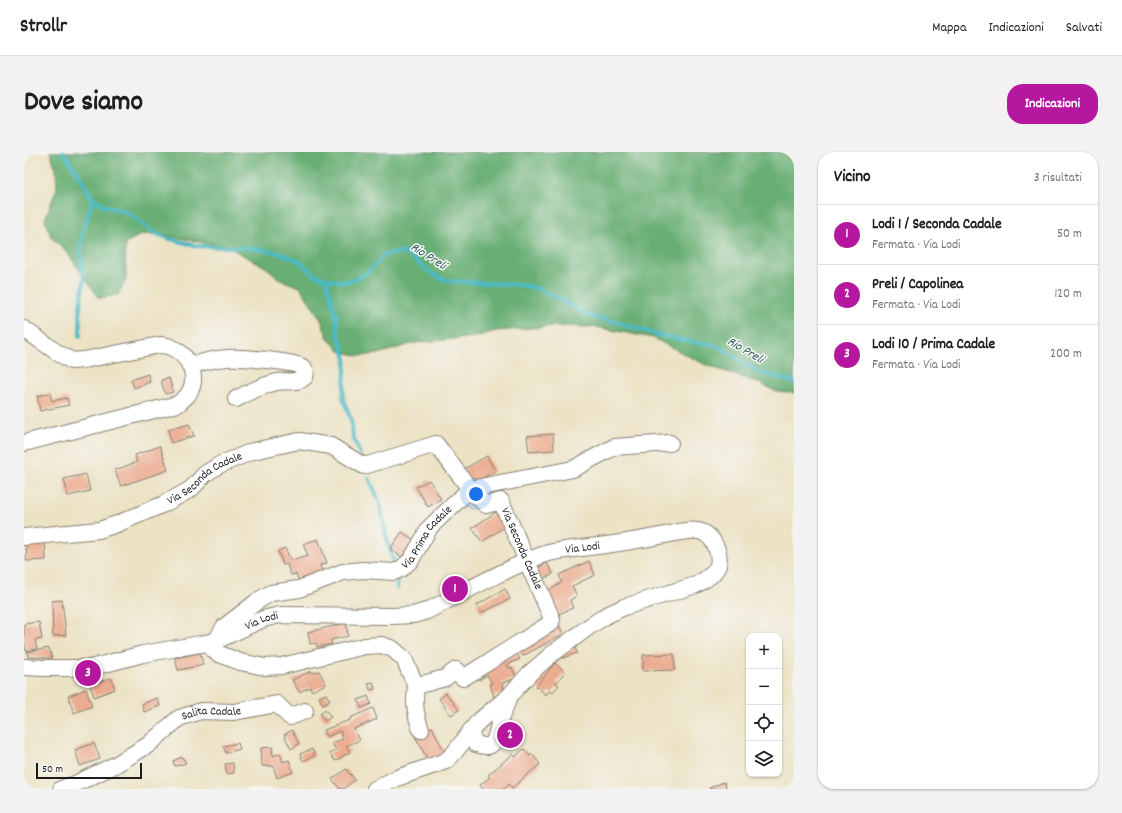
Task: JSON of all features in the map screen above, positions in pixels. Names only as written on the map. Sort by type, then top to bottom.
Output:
[{"type":"street","points":[[24,329],[72,361],[166,345],[181,352],[190,366],[193,380],[192,388],[186,397],[178,404],[24,443]]},
{"type":"street","points":[[190,366],[214,360],[243,358],[292,364],[304,368],[305,377],[302,380],[278,382],[248,392],[236,399]]},
{"type":"street","name":"Via Seconda Cadale","points":[[24,537],[99,530],[117,524],[164,504],[191,489],[205,474],[218,465],[253,451],[299,441],[331,446],[364,466],[436,444],[470,489],[486,505],[501,501],[552,619],[551,623],[463,678],[456,670],[445,678],[416,686]]},
{"type":"street","points":[[470,489],[573,469],[614,447],[670,443]]},
{"type":"street","name":"Via Prima Cadale","points":[[212,641],[224,626],[271,593],[299,589],[343,572],[362,570],[394,572],[401,569],[411,560],[430,527],[470,489]]},
{"type":"street","name":"Via Lodi","points":[[24,667],[90,668],[143,654],[212,641],[263,619],[280,615],[394,616],[427,611],[526,561],[545,554],[566,550],[636,541],[680,532],[695,531],[702,532],[708,536],[714,544],[719,558],[716,569],[706,579],[696,585],[624,607],[607,615],[552,654],[530,673],[510,695],[478,722],[446,761],[397,778],[374,789]]},
{"type":"street","points":[[212,641],[217,653],[240,662],[265,667],[282,666],[365,646],[382,645],[393,649],[404,659],[416,686],[414,700],[415,713],[421,730]]},
{"type":"street","points":[[471,730],[471,736],[476,744],[484,746],[493,743],[496,739],[499,723],[510,695]]},
{"type":"street","name":"Salita Cadale","points":[[61,789],[115,766],[148,745],[179,718],[201,712],[234,712],[277,704],[290,717],[305,711]]},
{"type":"green space","points":[[50,152],[794,152],[794,393],[777,392],[759,383],[706,365],[653,338],[596,327],[555,326],[496,331],[475,337],[414,343],[378,354],[359,356],[340,351],[328,338],[321,320],[300,287],[281,280],[267,268],[230,248],[164,235],[143,234],[125,243],[126,278],[118,295],[99,298],[66,251],[51,237],[45,219],[57,188],[56,169]]},
{"type":"building","points":[[148,374],[150,382],[134,388],[131,380]]},
{"type":"building","points":[[169,378],[173,392],[165,394],[161,380]]},
{"type":"building","points":[[50,393],[52,401],[67,398],[69,405],[40,411],[37,396]]},
{"type":"building","points":[[189,424],[194,436],[171,443],[168,430]]},
{"type":"building","points":[[553,434],[554,450],[529,452],[527,436]]},
{"type":"building","points":[[160,446],[168,470],[121,486],[115,470],[137,462],[135,455]]},
{"type":"building","points":[[487,456],[495,471],[472,484],[464,469]]},
{"type":"building","points":[[86,474],[90,491],[68,496],[64,479]]},
{"type":"building","points":[[429,480],[441,499],[428,507],[416,487]]},
{"type":"building","points":[[496,512],[506,526],[482,542],[472,528]]},
{"type":"building","points":[[402,532],[414,540],[402,557],[390,549]]},
{"type":"building","points":[[45,539],[46,560],[26,561],[27,540]]},
{"type":"building","points":[[318,539],[327,563],[320,565],[324,578],[301,586],[296,574],[291,575],[287,564],[283,565],[278,551],[285,548],[291,561],[308,556],[303,544]]},
{"type":"building","points":[[589,561],[595,575],[572,586],[577,596],[570,600],[573,608],[553,616],[543,595],[562,582],[559,575]]},
{"type":"building","points":[[547,563],[553,574],[537,582],[532,571]]},
{"type":"building","points":[[505,589],[510,599],[481,613],[477,605]]},
{"type":"building","points":[[62,600],[66,635],[53,636],[52,601]]},
{"type":"building","points":[[39,622],[42,639],[35,640],[37,649],[26,651],[24,642],[24,624]]},
{"type":"building","points":[[346,623],[348,636],[331,640],[332,644],[317,647],[316,643],[310,644],[308,632]]},
{"type":"building","points":[[558,623],[563,634],[523,656],[516,646]]},
{"type":"building","points":[[575,647],[577,653],[563,658],[560,657]]},
{"type":"building","points":[[49,648],[52,658],[28,657],[27,652]]},
{"type":"building","points":[[516,652],[520,659],[507,665],[509,668],[512,667],[516,678],[502,683],[505,692],[494,697],[490,684],[492,683],[487,675],[479,680],[475,672]]},
{"type":"building","points":[[200,653],[203,665],[178,670],[175,658]]},
{"type":"building","points":[[674,654],[675,670],[643,671],[643,655]]},
{"type":"building","points":[[555,663],[565,672],[556,683],[559,685],[552,693],[549,691],[546,695],[536,686]]},
{"type":"building","points":[[311,671],[313,673],[319,671],[326,684],[312,691],[310,687],[299,692],[292,680]]},
{"type":"building","points":[[111,678],[115,689],[94,697],[90,685]]},
{"type":"building","points":[[373,682],[375,689],[370,690],[368,683]]},
{"type":"building","points":[[86,689],[92,706],[74,713],[68,696]]},
{"type":"building","points":[[446,693],[459,710],[451,715],[439,699]]},
{"type":"building","points":[[326,694],[330,701],[323,705],[319,697]]},
{"type":"building","points":[[368,696],[371,704],[361,708],[358,700]]},
{"type":"building","points":[[157,698],[160,706],[144,712],[142,704]]},
{"type":"building","points":[[373,708],[377,719],[354,729],[360,740],[346,746],[350,752],[335,761],[330,753],[336,750],[332,743],[343,739],[340,731],[327,737],[324,730],[350,720],[350,718]]},
{"type":"building","points":[[325,710],[331,717],[325,721],[320,714]]},
{"type":"building","points":[[432,727],[445,753],[428,760],[414,734]]},
{"type":"building","points":[[292,730],[299,744],[291,749],[284,735]]},
{"type":"building","points":[[94,743],[100,759],[80,766],[75,750]]},
{"type":"building","points":[[238,743],[240,749],[226,753],[223,746]]},
{"type":"building","points":[[272,747],[273,756],[280,753],[283,762],[289,760],[293,772],[277,778],[273,766],[262,766],[261,748]]},
{"type":"building","points":[[312,749],[315,756],[303,761],[300,754]]},
{"type":"building","points":[[524,749],[530,756],[532,754],[540,764],[512,788],[509,784],[504,789],[483,789],[480,785],[490,777],[488,775],[513,754],[515,757]]},
{"type":"building","points":[[182,757],[186,763],[175,766],[173,761]]},
{"type":"building","points":[[233,763],[234,773],[227,774],[225,764]]},
{"type":"building","points":[[346,769],[355,780],[343,789],[340,789],[332,779]]},
{"type":"building","points":[[724,782],[727,789],[709,788]]},
{"type":"waterway","name":"Rio Preli","points":[[63,152],[93,198],[105,206],[127,212],[154,233],[170,239],[197,246],[250,248],[280,253],[299,261],[315,275],[326,279],[344,282],[354,280],[368,272],[384,255],[401,252],[409,256],[434,275],[449,281],[522,285],[536,288],[564,301],[590,316],[620,323],[658,335],[698,343],[712,344],[723,349],[761,373],[794,382]]},
{"type":"waterway","points":[[80,336],[80,306],[84,278],[81,264],[81,239],[93,198]]},
{"type":"waterway","points":[[326,279],[336,315],[338,334],[346,358],[343,398],[351,420],[353,437],[360,454]]},
{"type":"waterway","points":[[369,478],[380,503],[388,545],[396,567]]},
{"type":"waterway","points":[[397,589],[398,574]]},
{"type":"place","name":"Lodi 1 / Seconda Cadale","points":[[455,589]]},
{"type":"place","name":"Lodi 10 / Prima Cadale","points":[[88,673]]},
{"type":"place","name":"Preli / Capolinea","points":[[510,735]]}]
